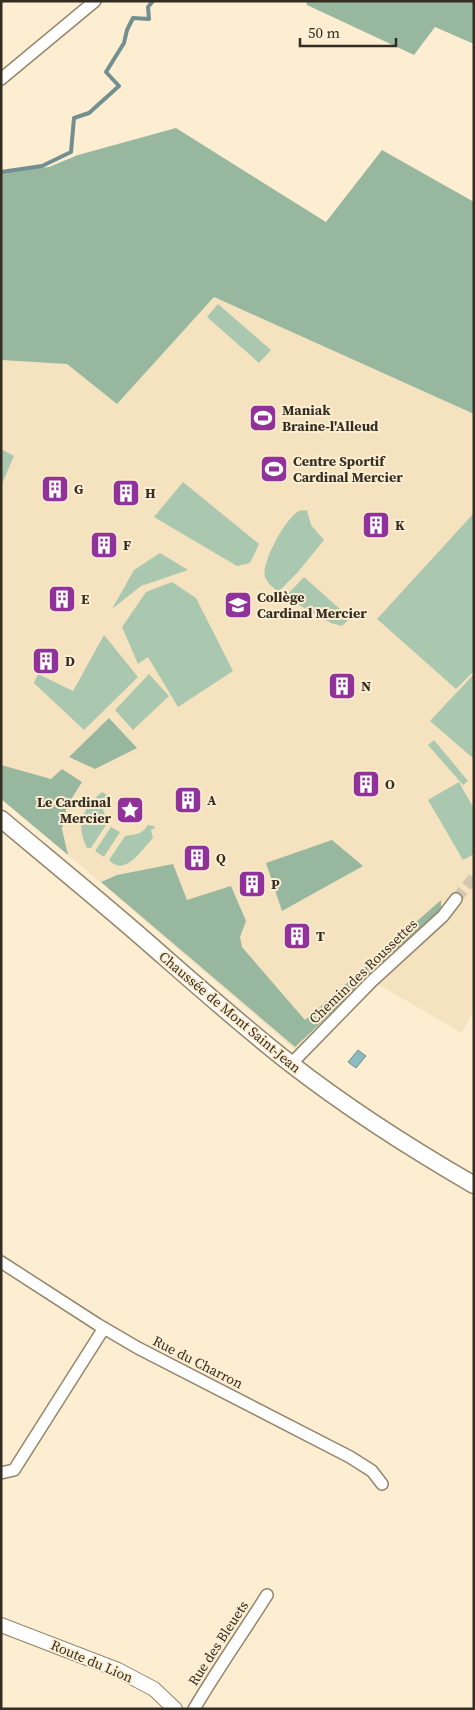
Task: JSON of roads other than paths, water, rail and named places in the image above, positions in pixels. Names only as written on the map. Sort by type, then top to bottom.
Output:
[{"type":"main road","name":"Chaussée de Mont Saint-Jean","points":[[1,820],[77,881],[244,1026],[332,1096],[390,1135],[474,1185]]},
{"type":"street","points":[[1,79],[95,1]]},
{"type":"street","name":"Chemin des Roussettes","points":[[291,1064],[372,981],[443,916],[456,899]]},
{"type":"street","name":"Rue du Charron","points":[[1,1262],[138,1348],[350,1457],[372,1471],[382,1484]]},
{"type":"street","points":[[1,1473],[14,1470],[104,1328]]},
{"type":"street","name":"Rue des Bleuets","points":[[194,1709],[212,1676],[232,1650],[267,1595]]},
{"type":"street","name":"Route du Lion","points":[[1,1625],[118,1670],[154,1689],[175,1709]]},
{"type":"water","points":[[358,1050],[366,1056],[356,1068],[348,1062]]},
{"type":"waterway","points":[[1,172],[42,166],[71,152],[74,118],[89,113],[119,86],[106,72],[124,43],[127,30],[133,18],[149,19],[148,7],[153,1]]},
{"type":"tunnel","points":[[456,899],[474,877]]},
{"type":"place","name":"Maniak Braine-l'Alleud","points":[[263,418]]},
{"type":"place","name":"Centre Sportif Cardinal Mercier","points":[[274,469]]},
{"type":"place","name":"G","points":[[55,489]]},
{"type":"place","name":"H","points":[[126,493]]},
{"type":"place","name":"K","points":[[376,525]]},
{"type":"place","name":"F","points":[[104,545]]},
{"type":"place","name":"E","points":[[62,599]]},
{"type":"place","name":"Collège Cardinal Mercier","points":[[238,605]]},
{"type":"place","name":"D","points":[[46,661]]},
{"type":"place","name":"N","points":[[342,686]]},
{"type":"place","name":"O","points":[[366,784]]},
{"type":"place","name":"A","points":[[188,800]]},
{"type":"place","name":"Le Cardinal Mercier","points":[[130,810]]},
{"type":"place","name":"Q","points":[[197,858]]},
{"type":"place","name":"P","points":[[252,884]]},
{"type":"place","name":"T","points":[[297,936]]}]
